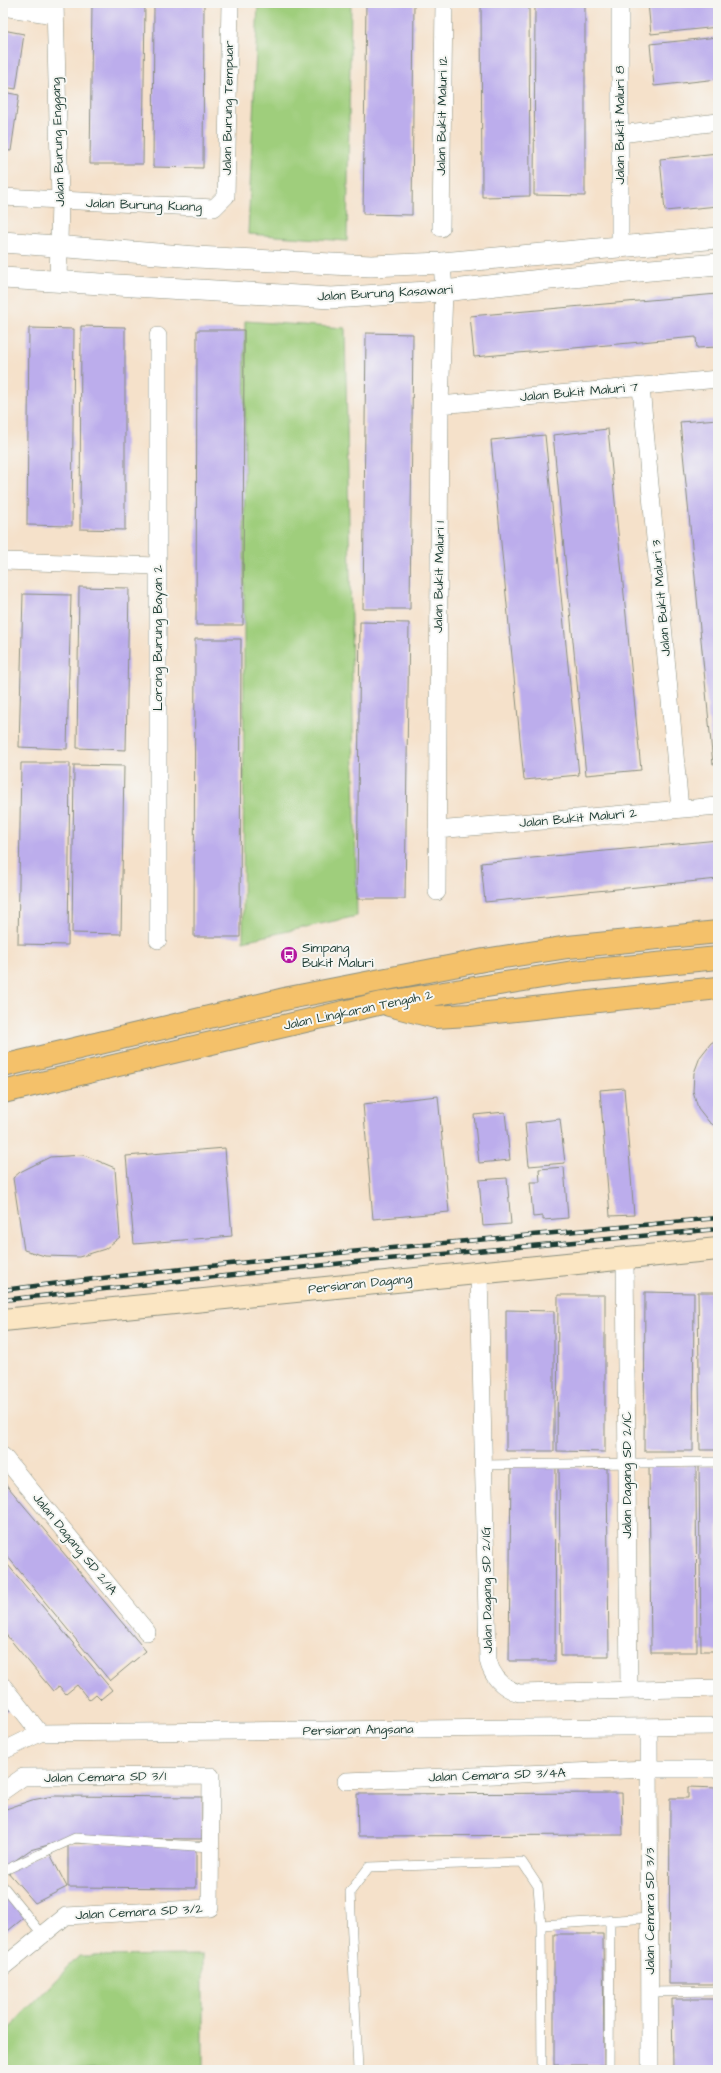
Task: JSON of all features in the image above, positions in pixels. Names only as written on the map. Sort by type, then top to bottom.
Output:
[{"type":"highway","name":"Jalan Lingkaran Tengah 2","points":[[3,1066],[289,998],[484,960],[568,947],[718,932]]},
{"type":"highway","name":"Jalan Lingkaran Tengah 2","points":[[3,1092],[382,1003],[573,972],[718,958]]},
{"type":"highway","points":[[382,1003],[435,1017],[462,1016],[715,988]]},
{"type":"main road","name":"Persiaran Dagang","points":[[3,1320],[718,1249]]},
{"type":"street","name":"Jalan Burung Tempuar","points":[[214,208],[226,196],[230,3]]},
{"type":"street","name":"Jalan Bukit Maluri 12","points":[[441,228],[444,3]]},
{"type":"street","name":"Jalan Bukit Maluri 8","points":[[620,3],[620,248]]},
{"type":"street","points":[[3,7],[54,9]]},
{"type":"street","name":"Jalan Burung Enggang","points":[[54,9],[60,201],[58,280]]},
{"type":"street","points":[[620,134],[718,122]]},
{"type":"street","name":"Jalan Burung Kuang","points":[[3,197],[214,208]]},
{"type":"street","name":"Jalan Burung Kasawari","points":[[3,242],[297,263],[371,266],[442,263],[718,238]]},
{"type":"street","name":"Jalan Bukit Maluri 1","points":[[436,892],[436,744],[440,405],[444,291],[442,263]]},
{"type":"street","name":"Jalan Burung Kasawari","points":[[3,278],[58,280],[331,298],[444,291],[550,279],[718,264]]},
{"type":"street","name":"Lorong Burung Bayan 2","points":[[158,336],[158,940]]},
{"type":"street","name":"Jalan Bukit Maluri 7","points":[[440,405],[718,380]]},
{"type":"street","name":"Jalan Bukit Maluri 3","points":[[641,387],[680,809]]},
{"type":"street","points":[[3,561],[158,566]]},
{"type":"street","name":"Jalan Bukit Maluri 2","points":[[437,830],[718,806]]},
{"type":"street","name":"Jalan Dagang SD 2/1C","points":[[625,1259],[629,1690]]},
{"type":"street","name":"Jalan Dagang SD 2/1G","points":[[479,1272],[488,1660],[492,1672],[503,1686],[519,1693],[718,1688]]},
{"type":"street","name":"Jalan Dagang SD 2/1A","points":[[6,1467],[147,1632]]},
{"type":"street","points":[[3,1686],[40,1733]]},
{"type":"street","name":"Persiaran Angsana","points":[[3,1751],[40,1733],[718,1726]]},
{"type":"street","name":"Jalan Cemara SD 3/3","points":[[649,1727],[650,2070]]},
{"type":"street","name":"Jalan Cemara SD 3/4A","points":[[346,1781],[718,1768]]},
{"type":"street","name":"Jalan Cemara SD 3/1","points":[[3,1791],[22,1777],[211,1776]]},
{"type":"street","name":"Jalan Cemara SD 3/2","points":[[3,1967],[66,1916],[210,1908],[211,1776]]},
{"type":"lane","points":[[484,1465],[718,1462]]},
{"type":"lane","points":[[3,1871],[75,1838],[210,1847]]},
{"type":"lane","points":[[358,2070],[350,1892],[369,1867],[522,1862],[538,1886],[541,1925],[542,2070]]},
{"type":"lane","points":[[3,1886],[43,1935]]},
{"type":"lane","points":[[541,1925],[650,1918]]},
{"type":"lane","points":[[609,2070],[610,1920]]},
{"type":"lane","points":[[650,1992],[718,1991]]},
{"type":"green space","points":[[258,3],[351,3],[347,241],[248,234]]},
{"type":"green space","points":[[245,321],[345,328],[357,916],[243,941]]},
{"type":"green space","points":[[203,1955],[203,2070],[3,2070],[3,2034],[79,1956]]},
{"type":"building","points":[[92,3],[145,3],[143,164],[90,164]]},
{"type":"building","points":[[154,3],[204,3],[203,168],[153,167]]},
{"type":"building","points":[[366,3],[414,3],[412,215],[363,214]]},
{"type":"building","points":[[481,3],[529,3],[530,196],[482,197]]},
{"type":"building","points":[[535,3],[585,3],[585,196],[534,195]]},
{"type":"building","points":[[648,3],[718,3],[718,27],[651,34]]},
{"type":"building","points":[[3,30],[24,34],[16,89],[3,87]]},
{"type":"building","points":[[718,37],[718,79],[654,86],[650,44]]},
{"type":"building","points":[[3,92],[19,95],[11,151],[3,150]]},
{"type":"building","points":[[718,153],[718,206],[665,211],[660,159]]},
{"type":"building","points":[[717,294],[718,347],[697,348],[696,337],[474,357],[470,316]]},
{"type":"building","points":[[81,326],[125,327],[125,530],[80,529]]},
{"type":"building","points":[[29,328],[74,329],[72,526],[27,525]]},
{"type":"building","points":[[197,330],[244,330],[243,625],[196,625]]},
{"type":"building","points":[[366,333],[413,334],[410,609],[363,609]]},
{"type":"building","points":[[718,419],[718,763],[713,764],[680,422]]},
{"type":"building","points":[[608,429],[641,770],[586,775],[553,435]]},
{"type":"building","points":[[545,435],[579,775],[524,780],[491,440]]},
{"type":"building","points":[[79,587],[129,588],[126,750],[77,748]]},
{"type":"building","points":[[23,594],[71,595],[67,749],[19,747]]},
{"type":"building","points":[[360,622],[409,623],[405,899],[357,899]]},
{"type":"building","points":[[195,639],[241,639],[240,937],[194,937]]},
{"type":"building","points":[[21,763],[70,763],[68,945],[18,944]]},
{"type":"building","points":[[74,765],[124,766],[121,934],[72,933]]},
{"type":"building","points":[[718,840],[718,879],[485,902],[481,863]]},
{"type":"building","points":[[718,1039],[718,1128],[709,1122],[698,1108],[693,1091],[694,1073],[700,1057],[711,1043]]},
{"type":"building","points":[[624,1088],[634,1215],[610,1216],[600,1090]]},
{"type":"building","points":[[438,1096],[449,1212],[373,1219],[363,1104]]},
{"type":"building","points":[[505,1112],[510,1160],[479,1163],[474,1115]]},
{"type":"building","points":[[560,1119],[565,1163],[529,1166],[525,1123]]},
{"type":"building","points":[[225,1148],[232,1236],[134,1244],[126,1156]]},
{"type":"building","points":[[84,1155],[115,1168],[120,1237],[105,1249],[79,1257],[45,1256],[24,1250],[13,1178],[20,1172],[50,1157]]},
{"type":"building","points":[[564,1167],[568,1218],[543,1220],[543,1216],[533,1217],[530,1182],[540,1182],[539,1169]]},
{"type":"building","points":[[507,1178],[511,1224],[483,1226],[479,1180]]},
{"type":"building","points":[[645,1292],[694,1293],[693,1451],[644,1451]]},
{"type":"building","points":[[698,1292],[718,1292],[718,1450],[700,1450]]},
{"type":"building","points":[[558,1295],[605,1295],[605,1452],[557,1451]]},
{"type":"building","points":[[506,1310],[554,1311],[554,1451],[506,1451]]},
{"type":"building","points":[[649,1466],[696,1466],[697,1652],[651,1652]]},
{"type":"building","points":[[699,1466],[718,1466],[718,1651],[701,1651]]},
{"type":"building","points":[[511,1467],[556,1467],[555,1661],[509,1661]]},
{"type":"building","points":[[559,1468],[607,1468],[609,1656],[561,1656]]},
{"type":"building","points":[[4,1482],[146,1651],[110,1681],[3,1551]]},
{"type":"building","points":[[3,1559],[112,1690],[101,1699],[96,1694],[89,1700],[77,1685],[66,1694],[59,1686],[53,1691],[3,1631]]},
{"type":"building","points":[[3,1701],[10,1710],[3,1713]]},
{"type":"building","points":[[688,1787],[718,1788],[718,1984],[669,1984],[670,1798],[688,1798]]},
{"type":"building","points":[[622,1793],[623,1835],[358,1836],[357,1794]]},
{"type":"building","points":[[53,1796],[202,1797],[202,1839],[74,1838],[30,1850],[3,1869],[3,1810],[32,1800]]},
{"type":"building","points":[[68,1843],[196,1844],[196,1888],[68,1887]]},
{"type":"building","points":[[48,1850],[67,1887],[35,1903],[7,1871]]},
{"type":"building","points":[[3,1888],[26,1916],[3,1935]]},
{"type":"building","points":[[554,1934],[603,1934],[604,2065],[554,2065]]},
{"type":"building","points":[[672,1999],[718,1999],[718,2070],[673,2070]]},
{"type":"railway","points":[[3,1290],[271,1260],[718,1218]]},
{"type":"railway","points":[[3,1300],[344,1263],[718,1229]]},
{"type":"place","name":"Simpang Bukit Maluri","points":[[289,955]]}]
